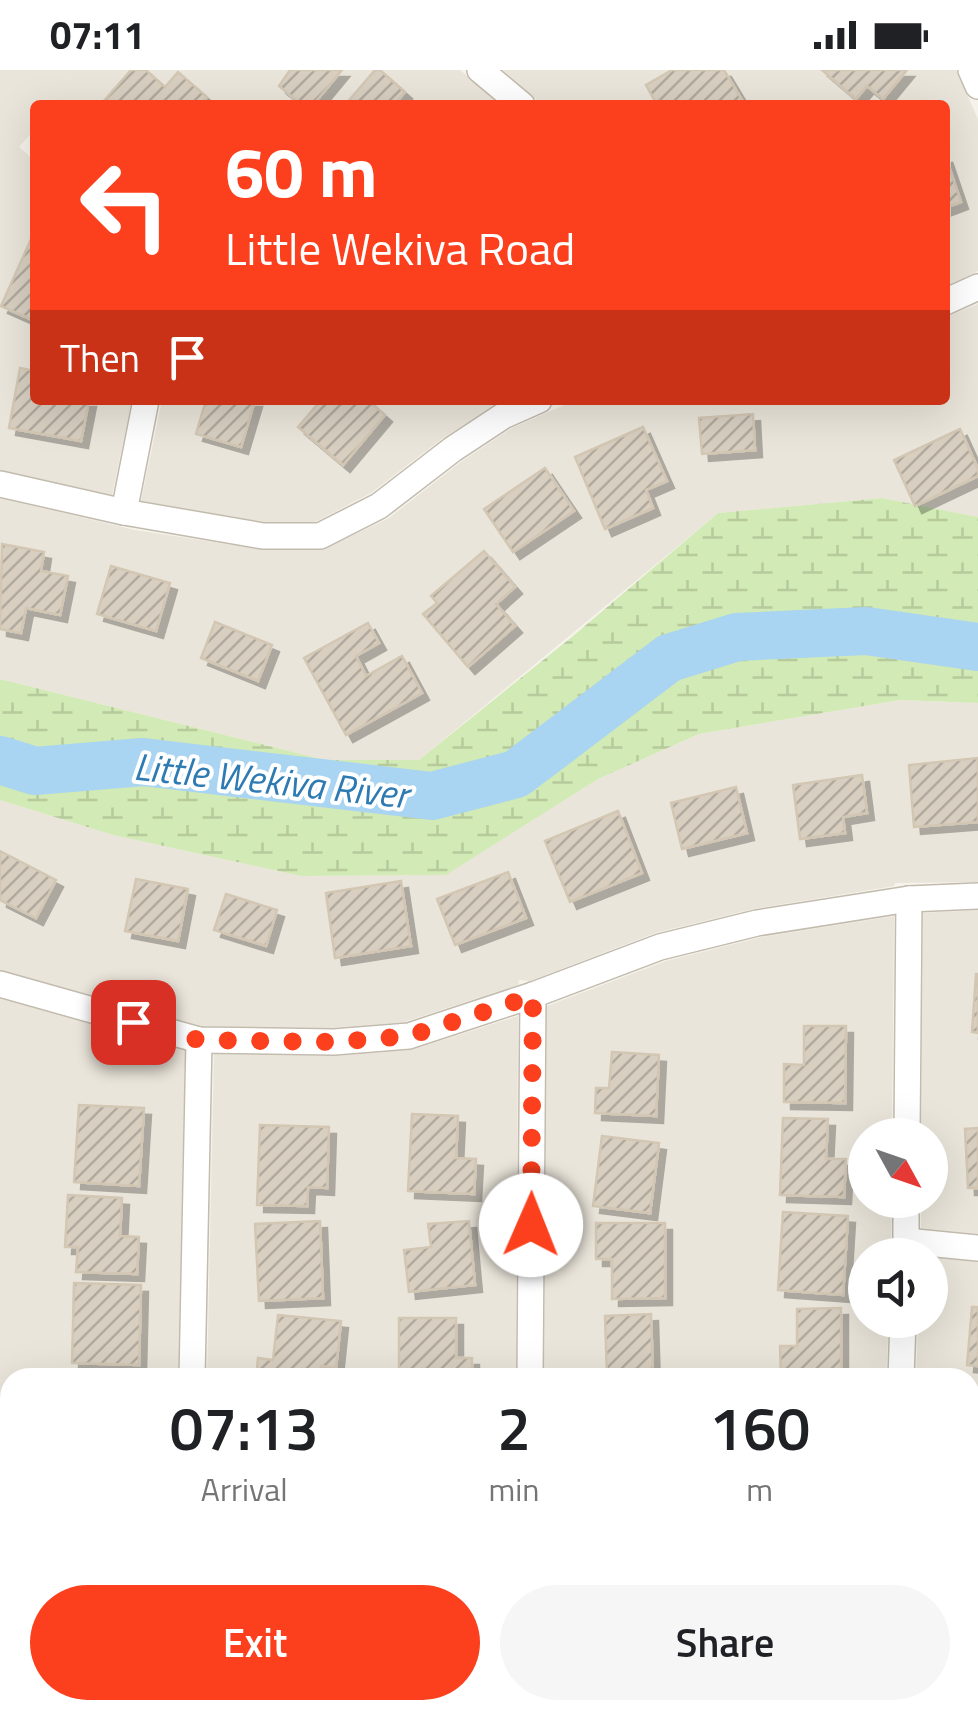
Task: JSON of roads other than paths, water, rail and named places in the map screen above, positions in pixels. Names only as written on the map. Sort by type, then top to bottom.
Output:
[{"type":"street","points":[[480,70],[516,100]]},
{"type":"street","points":[[971,70],[978,86]]},
{"type":"street","points":[[950,300],[978,288]]},
{"type":"street","points":[[124,512],[145,405]]},
{"type":"street","points":[[0,484],[124,512],[263,536],[320,536],[379,506],[466,441],[528,405]]},
{"type":"street","points":[[0,984],[199,1040],[334,1042],[409,1036],[533,996],[660,947],[758,924],[909,899],[978,896]]},
{"type":"street","points":[[907,1118],[909,899]]},
{"type":"street","points":[[530,1368],[533,996]]},
{"type":"street","points":[[192,1368],[199,1040]]},
{"type":"street","points":[[948,1248],[978,1248]]},
{"type":"street","points":[[901,1368],[902,1338]]},
{"type":"waterway","name":"Little Wekiva River","points":[[0,760],[35,771],[143,762],[432,796],[516,774],[669,658],[737,637],[866,631],[978,647]]}]
